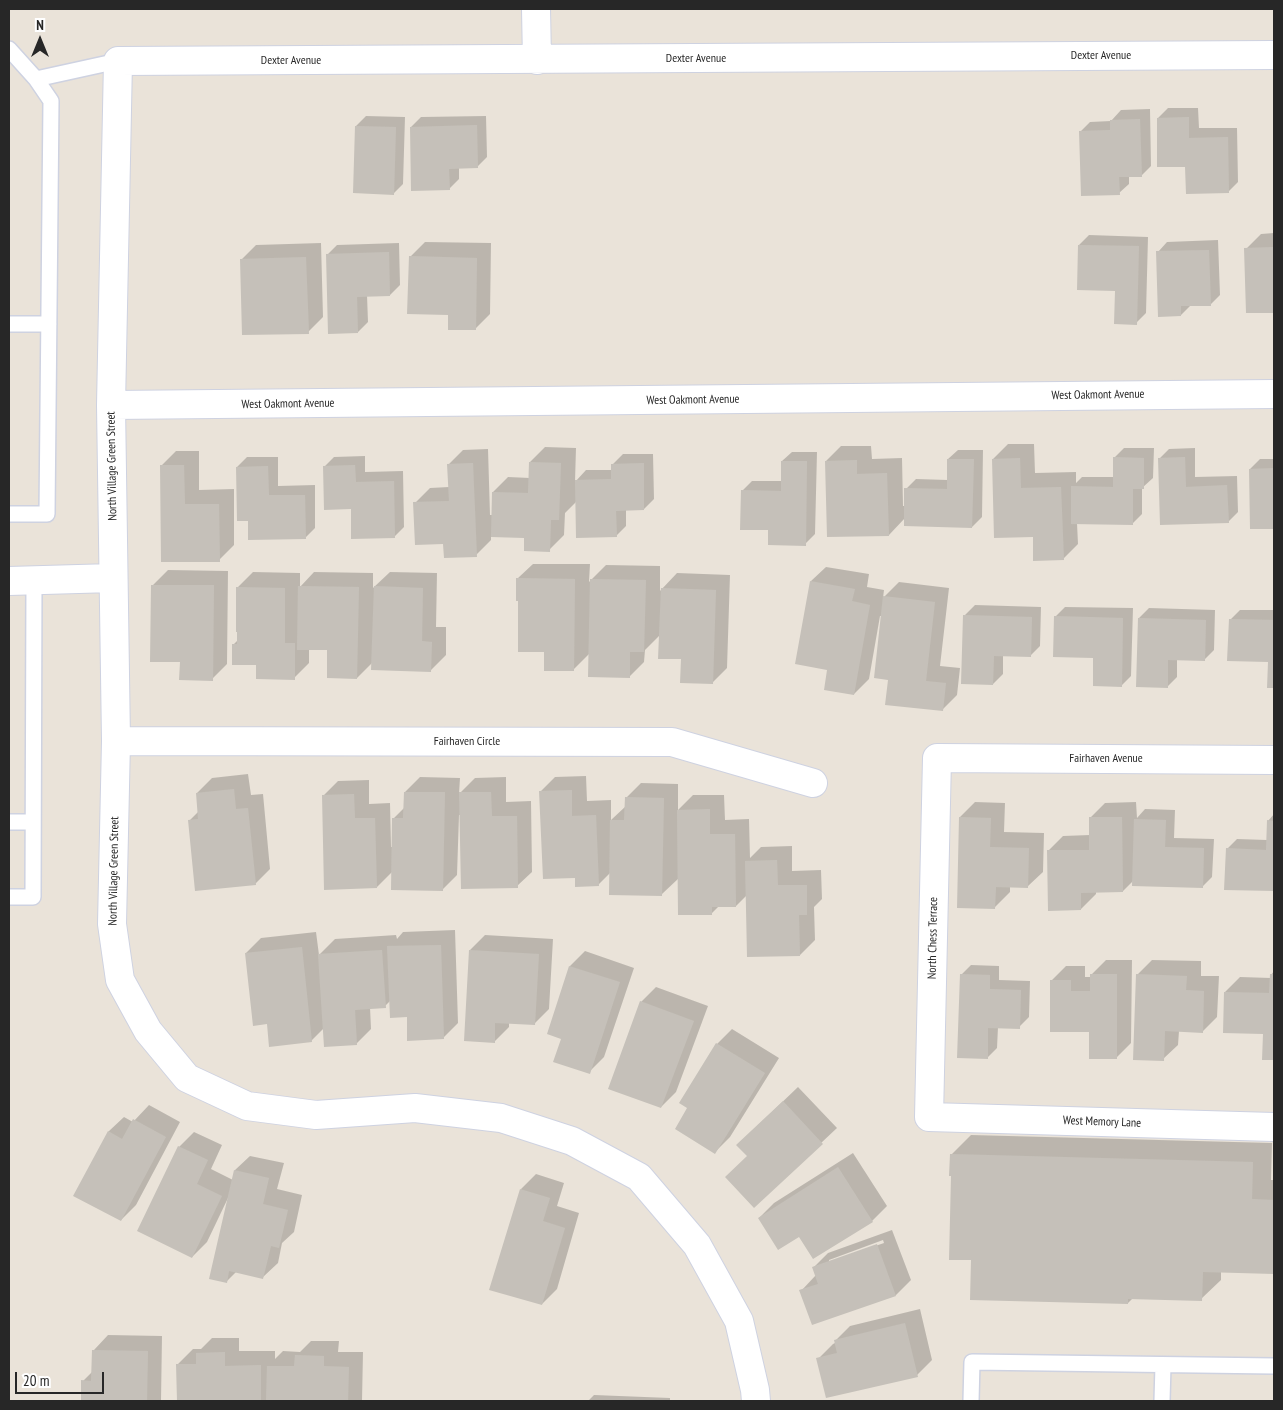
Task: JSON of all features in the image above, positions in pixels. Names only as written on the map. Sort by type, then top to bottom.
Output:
[{"type":"street","points":[[536,9],[536,60]]},
{"type":"street","name":"Dexter Avenue","points":[[118,61],[1274,55]]},
{"type":"street","name":"North Village Green Street","points":[[118,61],[111,405],[116,742],[112,924],[120,980],[148,1031],[187,1078],[247,1106],[316,1115],[415,1108],[501,1118],[572,1140],[639,1177],[697,1245],[739,1322],[756,1390],[756,1401]]},
{"type":"street","name":"West Oakmont Avenue","points":[[111,405],[1274,394]]},
{"type":"street","points":[[21,581],[113,578]]},
{"type":"street","name":"Fairhaven Circle","points":[[116,742],[672,742],[813,783]]},
{"type":"street","name":"Fairhaven Avenue","points":[[937,758],[1274,760]]},
{"type":"street","name":"North Chess Terrace","points":[[929,1117],[937,758]]},
{"type":"street","name":"West Memory Lane","points":[[929,1117],[1274,1127]]},
{"type":"lane","points":[[9,49],[36,79],[51,101],[47,514],[9,514]]},
{"type":"lane","points":[[36,79],[118,61]]},
{"type":"lane","points":[[9,324],[49,324]]},
{"type":"lane","points":[[9,897],[33,897],[33,822],[21,581]]},
{"type":"lane","points":[[9,822],[33,822]]},
{"type":"lane","points":[[971,1401],[972,1362],[1274,1366]]},
{"type":"lane","points":[[1162,1401],[1163,1365]]},
{"type":"building","points":[[1189,117],[1189,138],[1228,137],[1229,193],[1186,194],[1185,167],[1157,167],[1157,118]]},
{"type":"building","points":[[1140,119],[1142,177],[1119,177],[1120,195],[1081,196],[1079,131],[1110,130],[1110,120]]},
{"type":"building","points":[[477,125],[478,168],[449,169],[450,190],[411,191],[410,127]]},
{"type":"building","points":[[355,126],[396,127],[394,195],[353,193]]},
{"type":"building","points":[[1078,245],[1139,246],[1137,325],[1114,324],[1115,291],[1077,290]]},
{"type":"building","points":[[1274,247],[1274,313],[1246,313],[1244,248]]},
{"type":"building","points":[[1209,250],[1211,306],[1181,306],[1181,316],[1158,317],[1156,251]]},
{"type":"building","points":[[389,252],[390,296],[357,297],[358,333],[328,334],[326,254]]},
{"type":"building","points":[[409,256],[477,258],[476,330],[448,330],[448,315],[407,314]]},
{"type":"building","points":[[306,257],[309,334],[242,335],[240,259]]},
{"type":"building","points":[[1113,457],[1144,458],[1144,489],[1133,489],[1133,525],[1071,524],[1071,486],[1113,487]]},
{"type":"building","points":[[1185,457],[1186,487],[1227,485],[1229,523],[1160,525],[1158,458]]},
{"type":"building","points":[[1020,458],[1021,488],[1061,487],[1064,560],[1033,561],[1033,537],[994,538],[992,459]]},
{"type":"building","points":[[947,459],[974,459],[972,528],[904,526],[904,488],[947,489]]},
{"type":"building","points":[[857,460],[857,474],[887,473],[889,536],[827,537],[825,461]]},
{"type":"building","points":[[781,461],[807,461],[806,546],[768,545],[768,530],[740,530],[741,490],[781,491]]},
{"type":"building","points":[[529,462],[561,463],[559,520],[551,520],[550,552],[524,551],[524,538],[491,537],[492,492],[528,493]]},
{"type":"building","points":[[473,463],[477,557],[444,558],[443,544],[415,545],[413,502],[449,501],[447,464]]},
{"type":"building","points":[[644,463],[644,510],[616,511],[617,537],[576,538],[575,480],[611,479],[611,464]]},
{"type":"building","points":[[160,465],[184,465],[185,504],[219,504],[220,562],[161,562]]},
{"type":"building","points":[[355,465],[356,482],[394,481],[395,538],[351,539],[351,509],[324,510],[323,466]]},
{"type":"building","points":[[268,466],[269,495],[305,495],[306,539],[248,540],[248,521],[237,521],[236,467]]},
{"type":"building","points":[[1274,468],[1274,529],[1250,529],[1249,469]]},
{"type":"building","points":[[516,578],[575,579],[574,671],[544,671],[544,652],[518,652]]},
{"type":"building","points":[[590,579],[646,580],[644,652],[630,652],[630,678],[588,677]]},
{"type":"building","points":[[810,581],[855,589],[852,601],[870,605],[854,695],[824,690],[827,670],[795,664]]},
{"type":"building","points":[[151,585],[214,585],[213,681],[179,680],[180,662],[150,662]]},
{"type":"building","points":[[298,586],[359,587],[357,679],[327,678],[327,650],[297,650]]},
{"type":"building","points":[[374,586],[423,588],[422,641],[432,642],[431,672],[371,670]]},
{"type":"building","points":[[236,587],[285,588],[285,643],[295,643],[295,680],[256,679],[256,665],[232,665],[232,644],[237,644]]},
{"type":"building","points":[[661,588],[716,590],[713,684],[680,683],[681,659],[658,659]]},
{"type":"building","points":[[883,596],[935,602],[926,681],[946,683],[943,711],[885,705],[888,680],[874,678]]},
{"type":"building","points":[[963,615],[1032,617],[1031,657],[994,656],[993,685],[961,684]]},
{"type":"building","points":[[1054,616],[1123,618],[1122,687],[1093,686],[1093,658],[1053,657]]},
{"type":"building","points":[[1138,618],[1206,620],[1205,661],[1168,660],[1168,688],[1136,687]]},
{"type":"building","points":[[1229,619],[1274,620],[1274,688],[1267,688],[1268,662],[1227,661]]},
{"type":"building","points":[[234,789],[236,809],[248,808],[256,885],[195,891],[188,820],[198,819],[196,793]]},
{"type":"building","points":[[572,790],[572,816],[596,815],[599,886],[575,887],[575,878],[543,879],[539,791]]},
{"type":"building","points":[[404,792],[445,792],[443,891],[391,890],[392,818],[403,818]]},
{"type":"building","points":[[459,792],[491,792],[492,816],[517,816],[518,888],[461,889]]},
{"type":"building","points":[[354,794],[355,818],[375,818],[377,888],[324,890],[322,795]]},
{"type":"building","points":[[625,797],[664,798],[662,896],[609,895],[610,820],[624,820]]},
{"type":"building","points":[[710,809],[710,834],[735,834],[736,907],[712,907],[712,915],[678,915],[677,810]]},
{"type":"building","points":[[959,817],[991,818],[990,847],[1029,848],[1028,888],[996,887],[995,909],[957,908]]},
{"type":"building","points":[[1089,817],[1122,817],[1123,892],[1081,893],[1081,910],[1048,911],[1047,850],[1089,850]]},
{"type":"building","points":[[1134,819],[1166,820],[1165,847],[1204,848],[1203,888],[1132,886]]},
{"type":"building","points":[[1267,820],[1274,821],[1274,891],[1224,890],[1226,848],[1266,850]]},
{"type":"building","points":[[777,860],[778,885],[807,885],[807,915],[799,915],[800,956],[747,957],[745,861]]},
{"type":"building","points":[[441,945],[444,1039],[407,1041],[407,1017],[390,1018],[387,946]]},
{"type":"building","points":[[302,947],[312,1042],[269,1047],[267,1024],[253,1026],[245,953]]},
{"type":"building","points":[[382,950],[386,1008],[355,1010],[357,1045],[324,1047],[318,954]]},
{"type":"building","points":[[469,950],[539,954],[535,1025],[495,1023],[495,1043],[464,1041]]},
{"type":"building","points":[[569,966],[620,982],[590,1074],[553,1062],[561,1039],[547,1034]]},
{"type":"building","points":[[960,974],[990,975],[990,989],[1021,990],[1020,1029],[988,1028],[988,1059],[957,1058]]},
{"type":"building","points":[[1090,974],[1117,974],[1117,1059],[1089,1059],[1089,1032],[1050,1032],[1050,980],[1071,980],[1071,991],[1090,991]]},
{"type":"building","points":[[1136,974],[1187,976],[1186,990],[1204,991],[1203,1033],[1165,1031],[1164,1061],[1133,1060]]},
{"type":"building","points":[[1270,974],[1274,974],[1274,1060],[1262,1060],[1263,1034],[1223,1033],[1224,992],[1269,993]]},
{"type":"building","points":[[640,1001],[694,1021],[661,1108],[608,1089]]},
{"type":"building","points":[[716,1043],[765,1073],[715,1154],[675,1129],[687,1108],[679,1103]]},
{"type":"building","points":[[783,1101],[823,1144],[754,1208],[725,1177],[747,1156],[736,1145]]},
{"type":"building","points":[[133,1119],[166,1137],[121,1221],[73,1196],[108,1131],[122,1139]]},
{"type":"building","points":[[178,1146],[208,1160],[197,1184],[222,1196],[192,1258],[137,1231]]},
{"type":"building","points":[[950,1154],[1253,1162],[1252,1199],[1274,1200],[1274,1274],[1203,1272],[1202,1301],[1128,1299],[1128,1304],[970,1300],[971,1260],[949,1260]]},
{"type":"building","points":[[838,1167],[873,1222],[813,1259],[799,1237],[778,1250],[758,1218]]},
{"type":"building","points":[[234,1170],[269,1178],[263,1204],[288,1210],[279,1248],[271,1246],[263,1279],[229,1271],[227,1283],[209,1279]]},
{"type":"building","points":[[520,1189],[550,1198],[543,1221],[565,1228],[542,1305],[489,1290]]},
{"type":"building","points":[[877,1244],[896,1296],[812,1325],[799,1290],[818,1284],[812,1267]]},
{"type":"building","points":[[905,1323],[918,1377],[826,1398],[816,1358],[837,1353],[834,1340]]},
{"type":"building","points":[[92,1350],[148,1351],[147,1401],[81,1401],[81,1380],[91,1381]]},
{"type":"building","points":[[225,1352],[225,1366],[261,1365],[261,1401],[177,1401],[176,1364],[196,1364],[196,1353]]},
{"type":"building","points":[[295,1355],[324,1356],[324,1366],[349,1367],[348,1401],[266,1401],[267,1366],[294,1366]]}]
